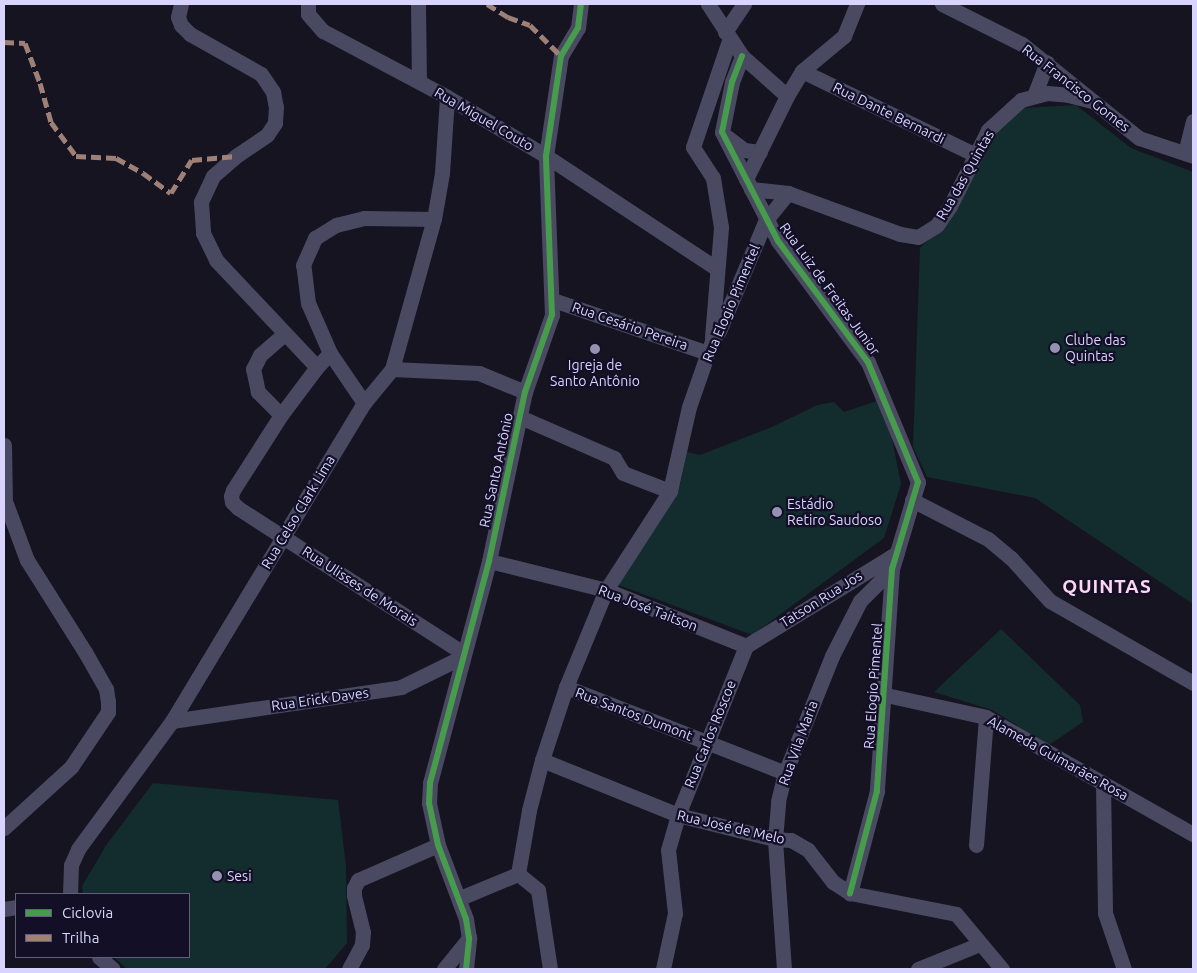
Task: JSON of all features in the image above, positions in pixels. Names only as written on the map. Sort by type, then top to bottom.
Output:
[{"type":"street","points":[[181,4],[178,17],[186,30],[261,74],[273,92],[276,107],[275,123],[267,135],[236,156],[213,176],[201,202],[203,233],[216,260],[317,367]]},
{"type":"street","name":"Rua Miguel Couto","points":[[308,4],[308,14],[323,31],[447,97],[546,156],[716,268]]},
{"type":"street","points":[[418,4],[419,82]]},
{"type":"street","name":"Rua Santo Antônio","points":[[466,969],[469,938],[460,898],[438,845],[429,803],[430,783],[462,655],[489,561],[525,392],[552,315],[553,300],[546,156],[561,56],[578,28],[581,4]]},
{"type":"street","points":[[708,4],[742,56],[787,96]]},
{"type":"street","points":[[710,347],[721,227],[714,178],[693,147],[727,35],[744,4]]},
{"type":"street","points":[[788,193],[749,184],[760,152],[787,96],[802,71],[844,36],[857,4]]},
{"type":"street","name":"Rua Francisco Gomes","points":[[942,4],[1022,44],[1047,62],[1139,138],[1189,154]]},
{"type":"street","points":[[742,56],[732,82],[722,132],[744,150],[760,152]]},
{"type":"street","points":[[1034,96],[1047,62]]},
{"type":"street","name":"Rua Dante Bernardi","points":[[802,71],[976,155]]},
{"type":"street","name":"Rua das Quintas","points":[[788,193],[900,234],[918,237],[937,225],[950,206],[988,130],[1021,100],[1046,93],[1068,94],[1092,101]]},
{"type":"street","name":"Rua Celso Clark Lima","points":[[70,893],[72,865],[78,849],[172,721],[364,403],[392,369],[434,219],[442,173],[447,97]]},
{"type":"street","points":[[1189,154],[1193,121]]},
{"type":"street","name":"Rua Luiz de Freitas Junior","points":[[722,132],[778,241],[868,362],[918,482]]},
{"type":"street","name":"Rua Elogio Pimentel","points":[[518,874],[529,810],[542,760],[566,687],[606,590],[670,492],[689,407],[710,347],[719,331],[766,220],[788,193]]},
{"type":"street","points":[[364,403],[330,353],[308,303],[304,284],[303,264],[315,238],[336,224],[364,218],[434,219]]},
{"type":"street","name":"Rua Cesário Pereira","points":[[553,300],[710,347]]},
{"type":"street","points":[[284,334],[260,355],[253,369],[258,392],[281,415],[317,367],[330,353]]},
{"type":"street","points":[[392,369],[479,373],[525,392]]},
{"type":"street","name":"Rua Ulisses de Morais","points":[[281,415],[233,490],[232,502],[462,655]]},
{"type":"street","points":[[520,418],[614,458],[623,473],[670,492]]},
{"type":"street","points":[[4,445],[5,501],[26,560],[106,689],[108,712],[71,767],[4,828]]},
{"type":"street","name":"Rua Elogio Pimentel","points":[[850,893],[877,791],[886,695],[892,569],[918,482]]},
{"type":"street","points":[[912,500],[988,539],[1011,558],[1050,601],[1193,683]]},
{"type":"street","name":"Tatson Rua Jos","points":[[746,646],[897,553]]},
{"type":"street","name":"Rua José Taitson","points":[[489,561],[606,590],[746,646]]},
{"type":"street","name":"Rua Vila Maria","points":[[784,969],[775,839],[778,801],[786,773],[832,656],[860,601],[892,569]]},
{"type":"street","name":"Rua Carlos Roscoe","points":[[664,969],[675,912],[668,850],[678,815],[746,646]]},
{"type":"street","name":"Rua Erick Daves","points":[[172,721],[401,687],[462,655]]},
{"type":"street","name":"Rua Santos Dumont","points":[[566,687],[786,773]]},
{"type":"street","name":"Alameda Guimarães Rosa","points":[[886,695],[958,709],[986,717],[1193,834]]},
{"type":"street","points":[[976,844],[986,717]]},
{"type":"street","name":"Rua José de Melo","points":[[542,760],[678,815],[775,839],[791,840],[808,850],[833,882],[850,893],[956,914],[1002,969]]},
{"type":"street","points":[[1103,783],[1105,913],[1124,969]]},
{"type":"street","points":[[349,969],[362,945],[363,932],[354,895],[354,888],[358,880],[438,845]]},
{"type":"street","points":[[460,898],[518,874],[538,890],[550,969]]},
{"type":"street","points":[[444,969],[469,938]]},
{"type":"street","points":[[918,969],[980,944]]},
{"type":"street","points":[[100,958],[113,969]]},
{"type":"green space","name":"Clube das Quintas","points":[[1076,105],[1131,148],[1193,172],[1193,604],[1035,498],[927,477],[913,447],[920,248],[954,213],[992,135],[1023,108]]},
{"type":"green space","name":"Estádio Retiro Saudoso","points":[[880,400],[890,429],[901,484],[884,538],[752,635],[616,584],[680,485],[687,452],[700,455],[772,427],[817,405],[834,402],[844,412]]},
{"type":"green space","points":[[1001,629],[1080,705],[1083,722],[1049,745],[992,710],[934,692]]},
{"type":"green space","name":"Sesi","points":[[153,783],[338,800],[346,866],[347,943],[325,969],[127,969],[115,958],[190,958],[190,893],[83,893],[82,886],[107,844]]},
{"type":"marked path","points":[[487,4],[508,17],[530,25],[561,56]]},
{"type":"marked path","points":[[4,42],[25,43],[40,83],[51,122],[76,156],[116,158],[143,173],[171,193],[192,160],[236,156]]},
{"type":"cycle path","points":[[466,969],[469,938],[466,919],[438,845],[429,803],[430,783],[489,561],[525,392],[552,315],[546,156],[561,56],[578,28],[581,4]]},
{"type":"cycle path","points":[[742,56],[732,82],[722,132],[778,241],[868,362],[918,482],[892,569],[877,791],[850,893]]},
{"type":"place","name":"Clube das Quintas","points":[[1055,348]]},
{"type":"place","name":"Igreja de Santo Antônio","points":[[595,349]]},
{"type":"place","name":"Estádio Retiro Saudoso","points":[[777,512]]},
{"type":"place","name":"Sesi","points":[[217,876]]},
{"type":"district","name":"QUINTAS","points":[[1107,587]]}]
